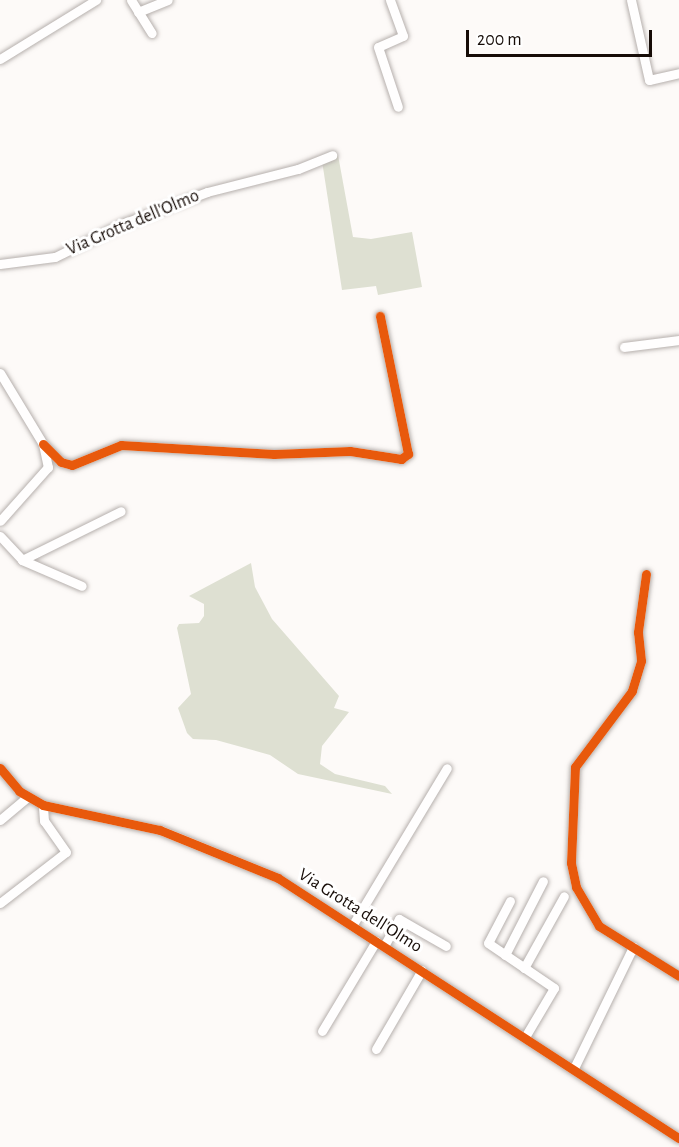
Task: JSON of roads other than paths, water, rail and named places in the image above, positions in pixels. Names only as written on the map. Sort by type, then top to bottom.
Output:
[{"type":"street","points":[[0,59],[96,0]]},
{"type":"street","points":[[131,0],[152,33]]},
{"type":"street","points":[[138,12],[168,0]]},
{"type":"street","points":[[390,0],[403,36],[378,47],[398,107]]},
{"type":"street","points":[[631,0],[650,80],[679,73]]},
{"type":"street","name":"Via Grotta dell'Olmo","points":[[0,264],[55,257],[122,224],[207,192],[298,169],[332,154]]},
{"type":"street","points":[[0,373],[43,444],[61,462],[72,465],[121,445],[274,454],[350,451],[401,459],[408,454],[380,316]]},
{"type":"street","points":[[624,347],[679,340]]},
{"type":"street","points":[[0,521],[48,467],[43,444]]},
{"type":"street","points":[[22,560],[121,511]]},
{"type":"street","points":[[0,536],[22,560],[82,586]]},
{"type":"street","points":[[646,574],[638,632],[641,661],[632,691],[575,767],[573,781],[576,820],[571,863],[576,887],[599,926],[679,976]]},
{"type":"street","name":"Via Grotta dell'Olmo","points":[[0,768],[27,797],[43,805],[159,830],[278,878],[679,1138]]},
{"type":"street","points":[[352,926],[447,768]]},
{"type":"street","points":[[0,820],[27,797]]},
{"type":"street","points":[[0,903],[66,852],[44,821],[43,805]]},
{"type":"street","points":[[505,955],[543,881]]},
{"type":"street","points":[[524,968],[564,896]]},
{"type":"street","points":[[510,901],[488,943],[554,988],[525,1037]]},
{"type":"street","points":[[322,1031],[380,943],[399,919],[446,946]]},
{"type":"street","points":[[574,1068],[633,947]]},
{"type":"street","points":[[376,1049],[422,970]]}]
